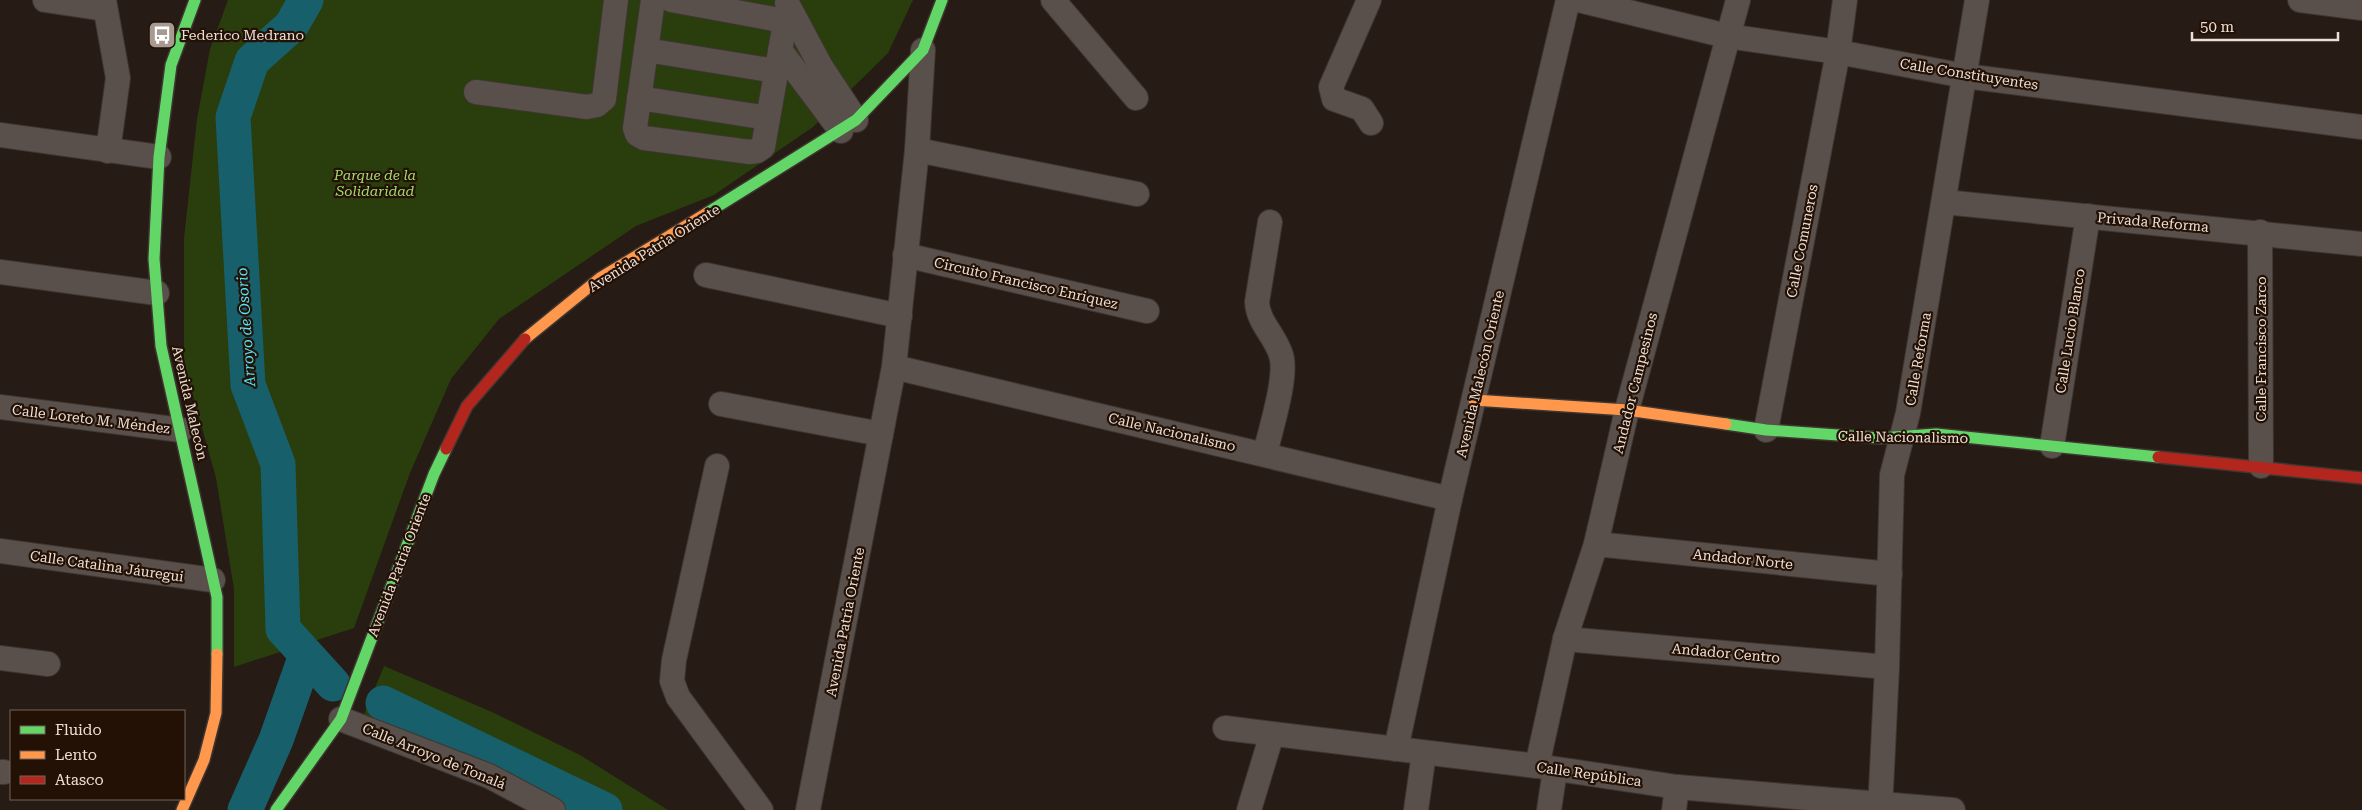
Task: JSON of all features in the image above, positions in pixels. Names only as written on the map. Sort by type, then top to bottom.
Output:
[{"type":"street","points":[[45,0],[104,5],[118,78],[108,151]]},
{"type":"street","name":"Avenida Malecón","points":[[182,810],[204,760],[216,713],[217,597],[161,346],[154,259],[158,157],[171,65],[194,0]]},
{"type":"street","points":[[476,92],[588,107],[597,105],[604,99],[616,0]]},
{"type":"street","points":[[653,0],[635,128],[637,134],[644,138],[750,152],[763,147],[786,9]]},
{"type":"street","points":[[671,0],[786,9]]},
{"type":"street","name":"Avenida Patria Oriente","points":[[808,810],[894,367],[917,150],[923,50],[942,0]]},
{"type":"street","points":[[1053,0],[1136,98]]},
{"type":"street","points":[[1369,0],[1331,86],[1331,93],[1334,100],[1362,110],[1371,123]]},
{"type":"street","name":"Avenida Malecón Oriente","points":[[1396,749],[1450,499],[1568,0]]},
{"type":"street","name":"Calle Constituyentes","points":[[1579,0],[1727,36],[1838,52],[1965,76],[2362,127]]},
{"type":"street","name":"Andador Campesinos","points":[[1549,810],[1546,768],[1565,639],[1596,544],[1626,410],[1738,0]]},
{"type":"street","name":"Calle Comuneros","points":[[1766,430],[1838,52],[1845,0]]},
{"type":"street","name":"Calle Reforma","points":[[1880,807],[1887,667],[1892,475],[1908,413],[1976,0]]},
{"type":"street","points":[[2300,0],[2362,8]]},
{"type":"street","points":[[786,9],[820,65],[848,126]]},
{"type":"street","points":[[646,50],[778,60],[804,81],[848,126]]},
{"type":"street","name":"Avenida Patria Oriente","points":[[276,810],[341,719],[434,474],[467,406],[513,351],[600,278],[848,126],[923,50]]},
{"type":"street","points":[[804,81],[820,65]]},
{"type":"street","points":[[639,98],[768,118]]},
{"type":"street","points":[[0,135],[158,157]]},
{"type":"street","points":[[917,150],[1137,194]]},
{"type":"street","name":"Privada Reforma","points":[[1944,202],[2260,232],[2362,244]]},
{"type":"street","name":"Calle Lucio Blanco","points":[[2052,446],[2088,216]]},
{"type":"street","points":[[1265,454],[1281,381],[1282,363],[1281,355],[1257,313],[1257,302],[1270,222]]},
{"type":"street","name":"Calle Francisco Zarco","points":[[2260,232],[2261,466]]},
{"type":"street","name":"Circuito Francisco Enriquez","points":[[905,255],[1147,311]]},
{"type":"street","points":[[0,272],[157,293]]},
{"type":"street","points":[[706,275],[900,316]]},
{"type":"street","name":"Calle Nacionalismo","points":[[894,367],[1450,499]]},
{"type":"street","name":"Calle Nacionalismo","points":[[1474,400],[1626,410],[1766,430],[1880,438],[1936,434],[2261,466],[2362,478]]},
{"type":"street","points":[[721,404],[881,434]]},
{"type":"street","name":"Calle Loreto M. Méndez","points":[[0,408],[181,430]]},
{"type":"street","points":[[717,466],[674,660],[672,682],[678,697],[761,810]]},
{"type":"street","name":"Andador Norte","points":[[1596,544],[1890,574]]},
{"type":"street","name":"Calle Catalina Jáuregui","points":[[0,551],[213,580]]},
{"type":"street","name":"Andador Centro","points":[[1565,639],[1887,667]]},
{"type":"street","points":[[0,658],[48,664]]},
{"type":"street","name":"Calle Arroyo de Tonalá","points":[[341,719],[489,776],[552,810]]},
{"type":"street","name":"Calle República","points":[[1225,728],[1546,768],[1677,787],[1880,807],[1953,810]]},
{"type":"street","points":[[1249,810],[1272,734]]},
{"type":"street","points":[[1416,810],[1424,753]]},
{"type":"street","points":[[1674,810],[1677,787]]},
{"type":"green space","name":"Parque de la Solidaridad","points":[[228,0],[913,0],[888,53],[813,127],[714,195],[636,226],[499,319],[451,379],[410,473],[354,628],[234,667],[234,589],[216,478],[184,363],[184,238],[197,119],[210,49]]},
{"type":"green space","points":[[384,666],[492,712],[580,755],[668,810],[573,810],[552,797],[362,719]]},
{"type":"waterway","name":"Arroyo de Osorio","points":[[306,0],[291,26],[252,61],[233,117],[248,385],[278,464],[283,629],[333,684]]},
{"type":"waterway","points":[[245,810],[276,740],[306,655]]},
{"type":"waterway","points":[[383,703],[605,810]]},
{"type":"traffic: fast","points":[[195,0],[171,65],[159,157],[154,259],[161,346],[217,597],[217,654]]},
{"type":"traffic: fast","points":[[707,213],[856,120],[923,50],[942,0]]},
{"type":"traffic: fast","points":[[1726,424],[1766,430],[1880,438],[1936,434],[2158,457]]},
{"type":"traffic: fast","points":[[276,810],[341,719],[434,474],[446,449]]},
{"type":"traffic: slow","points":[[525,339],[600,278],[707,213]]},
{"type":"traffic: slow","points":[[1474,400],[1627,410],[1726,424]]},
{"type":"traffic: slow","points":[[182,810],[204,760],[216,713],[217,654]]},
{"type":"traffic: jam","points":[[446,449],[467,406],[525,339]]},
{"type":"traffic: jam","points":[[2158,457],[2362,478]]},
{"type":"place","name":"Federico Medrano","points":[[162,35]]}]
